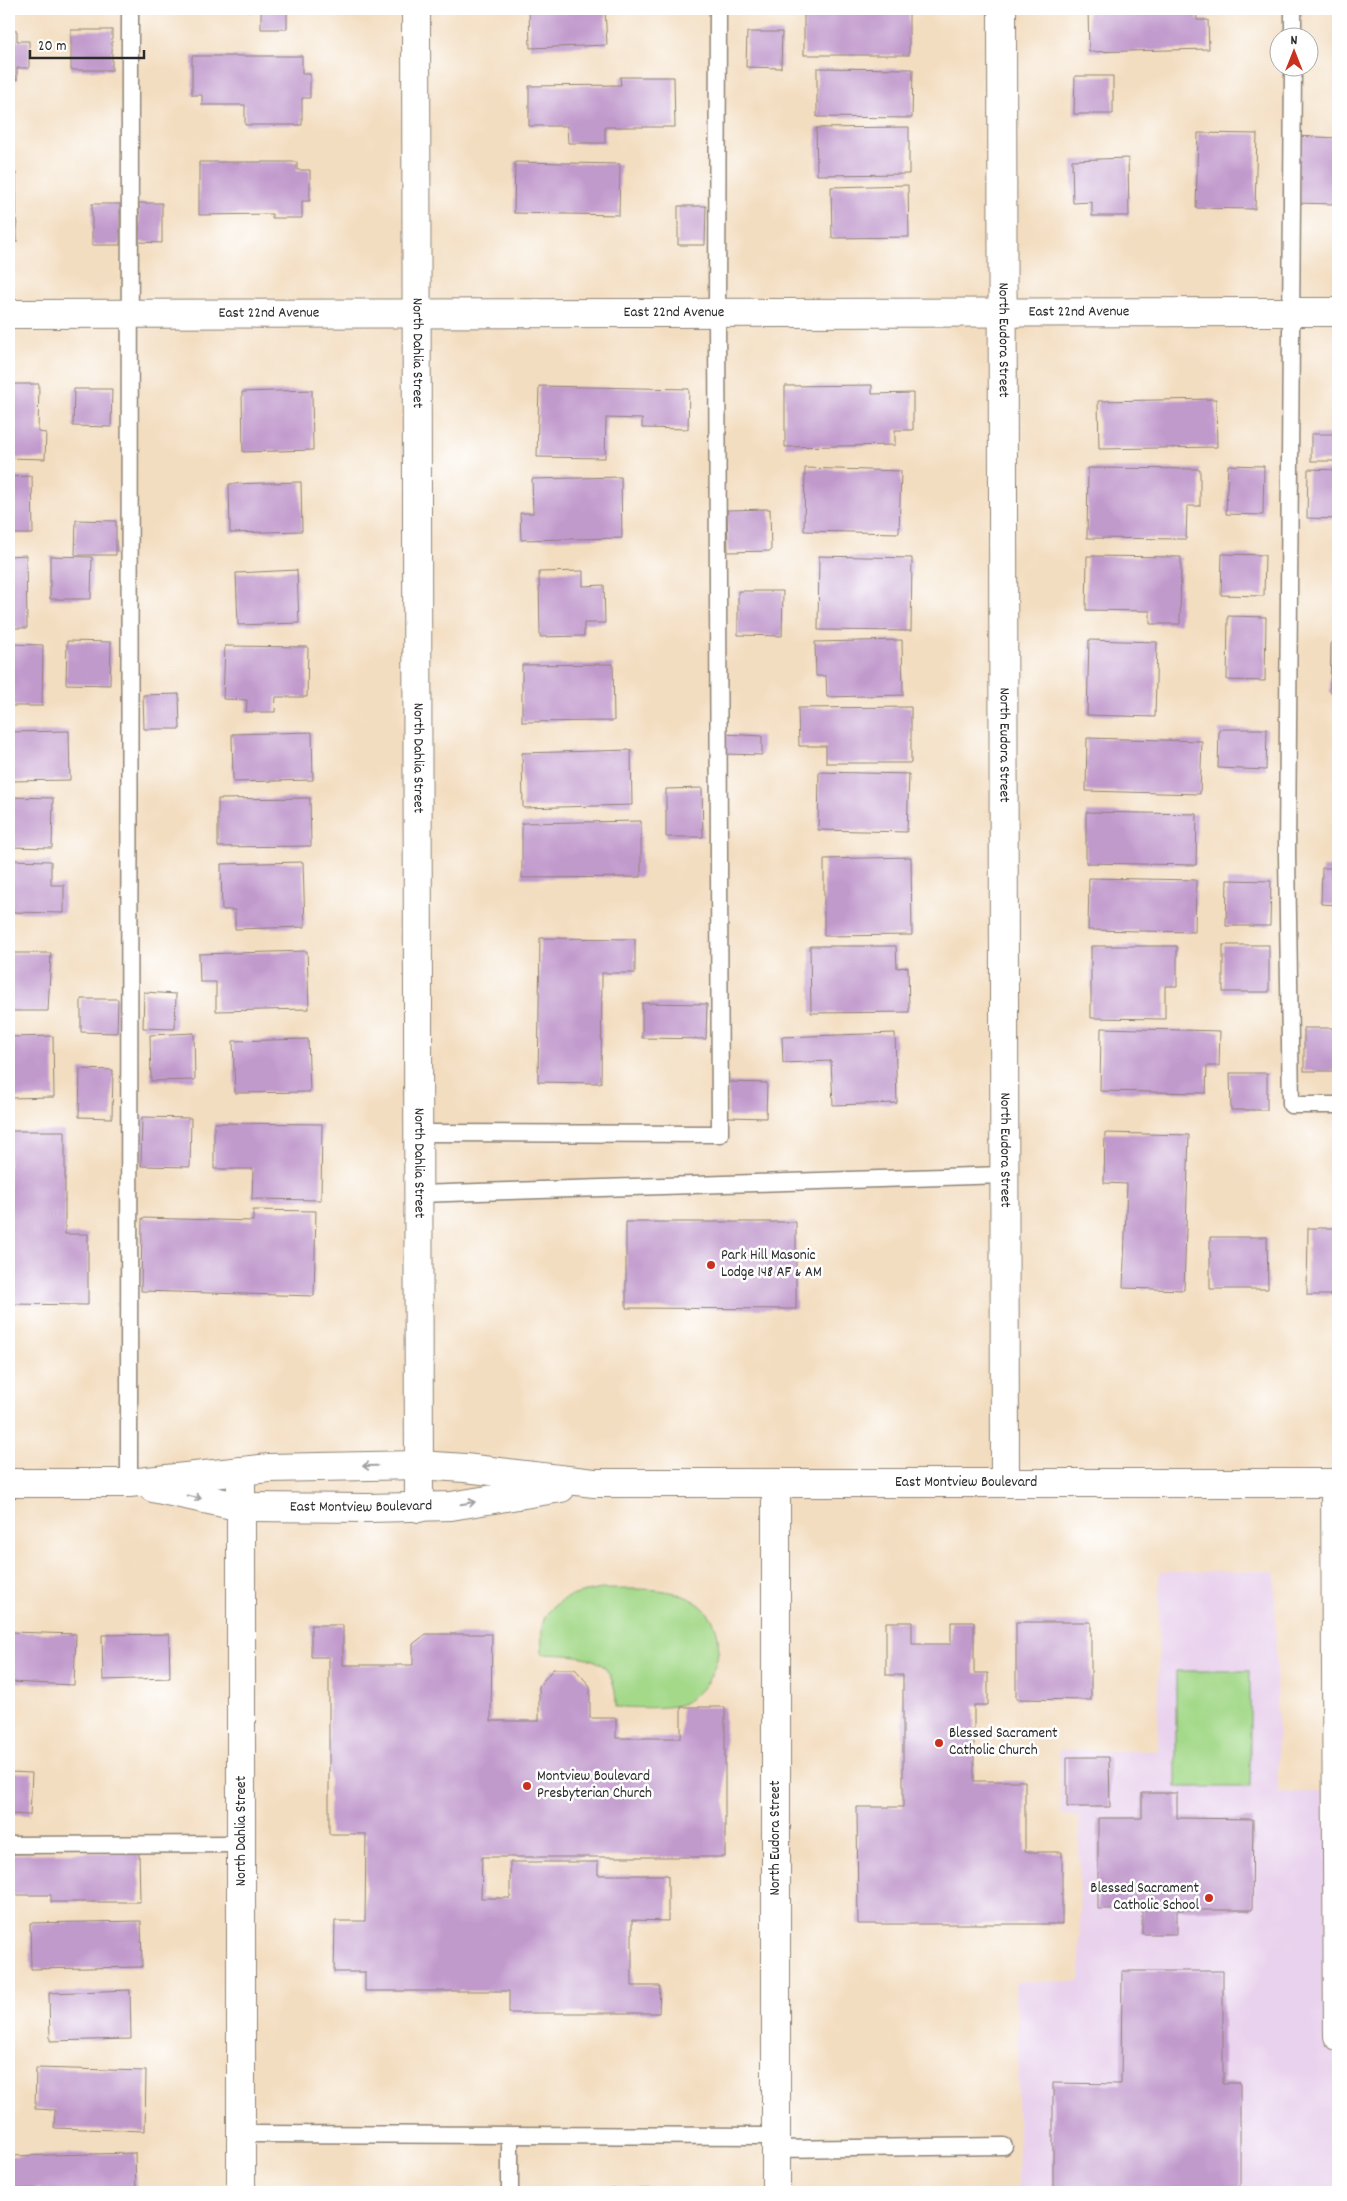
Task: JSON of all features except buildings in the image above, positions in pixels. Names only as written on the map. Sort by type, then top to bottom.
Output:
[{"type":"street","name":"North Dahlia Street","points":[[416,9],[419,1508]]},
{"type":"street","name":"North Eudora Street","points":[[1002,9],[1005,1482]]},
{"type":"street","name":"East 22nd Avenue","points":[[9,314],[417,315],[1338,312]]},
{"type":"street","name":"East Montview Boulevard","points":[[9,1483],[130,1483],[292,1467],[419,1465],[464,1468],[594,1483],[1337,1483]]},
{"type":"street","name":"North Dahlia Street","points":[[242,1471],[242,2192]]},
{"type":"street","name":"East Montview Boulevard","points":[[130,1483],[242,1507],[419,1508],[451,1506],[594,1483]]},
{"type":"street","name":"North Eudora Street","points":[[776,1483],[776,2192]]},
{"type":"street","points":[[1337,1483],[1338,2036]]},
{"type":"lane","points":[[130,9],[128,314],[130,705],[128,1221],[130,1483]]},
{"type":"lane","points":[[418,1132],[720,1134],[717,313],[718,9]]},
{"type":"lane","points":[[1293,9],[1293,28]]},
{"type":"lane","points":[[1293,78],[1287,855],[1290,1105],[1338,1105]]},
{"type":"lane","points":[[418,1194],[1004,1175]]},
{"type":"lane","points":[[9,1845],[242,1844]]},
{"type":"lane","points":[[242,2134],[510,2136],[776,2143],[1004,2146]]},
{"type":"lane","points":[[510,2136],[510,2192]]},
{"type":"shaded area","name":"Blessed Sacrament Catholic School","points":[[1275,1571],[1278,1792],[1338,1792],[1338,2192],[1018,2192],[1018,2035],[1015,1982],[1080,1981],[1079,1816],[1061,1815],[1059,1750],[1158,1751],[1159,1572]]},
{"type":"green space","points":[[603,1589],[666,1591],[686,1597],[701,1606],[712,1619],[717,1633],[718,1649],[715,1665],[708,1680],[698,1693],[684,1703],[670,1707],[616,1707],[615,1689],[604,1667],[584,1657],[542,1654],[543,1623],[551,1609],[564,1599]]},
{"type":"green space","points":[[1176,1671],[1250,1671],[1250,1787],[1176,1787]]},
{"type":"place","name":"Park Hill Masonic Lodge 148 AF & AM","points":[[711,1265]]},
{"type":"place","name":"Blessed Sacrament Catholic Church","points":[[939,1743]]},
{"type":"place","name":"Montview Boulevard Presbyterian Church","points":[[527,1786]]},
{"type":"place","name":"Blessed Sacrament Catholic School","points":[[1209,1898]]}]
